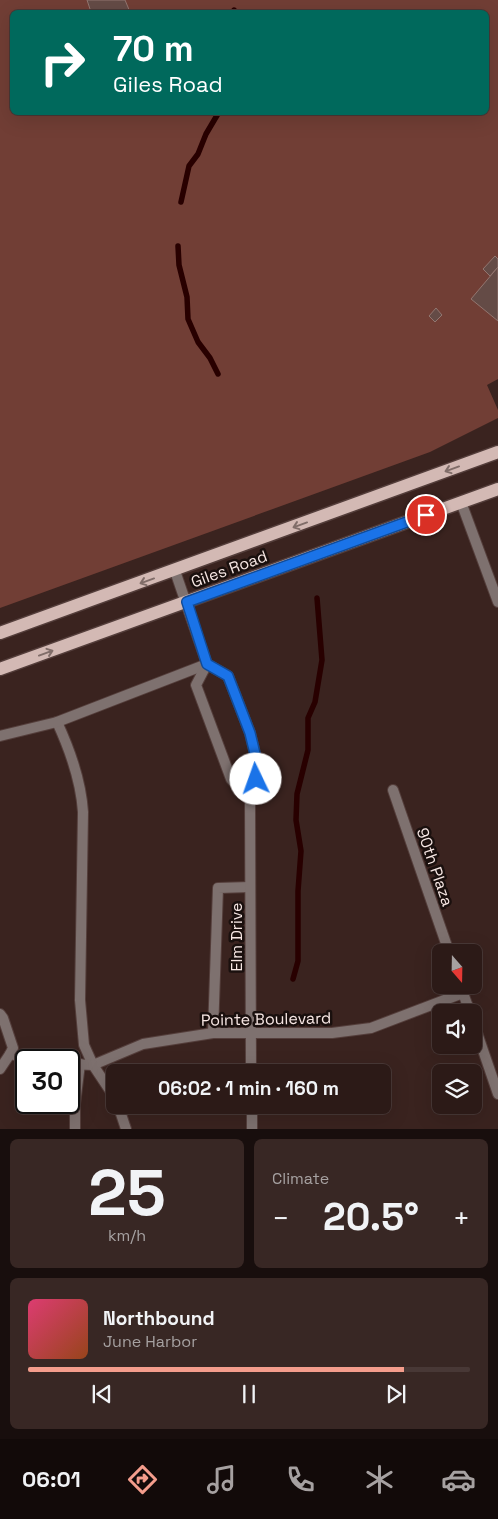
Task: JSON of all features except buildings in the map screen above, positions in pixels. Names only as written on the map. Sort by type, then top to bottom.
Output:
[{"type":"main road","name":"Giles Road","points":[[0,633],[498,452]]},
{"type":"main road","name":"Giles Road","points":[[0,670],[498,488]]},
{"type":"street","points":[[461,502],[498,602]]},
{"type":"street","points":[[175,570],[207,664],[196,685],[231,779],[250,800]]},
{"type":"street","points":[[0,736],[57,722],[207,664]]},
{"type":"street","name":"Elm Drive","points":[[207,664],[228,676],[250,733],[257,762],[256,779],[250,800],[251,1064]]},
{"type":"street","points":[[57,722],[82,792],[80,1000],[84,1045],[106,1084]]},
{"type":"street","name":"90th Plaza","points":[[394,790],[446,944]]},
{"type":"street","points":[[213,1033],[218,888],[250,887]]},
{"type":"street","name":"Pointe Boulevard","points":[[80,1064],[93,1064],[143,1044],[213,1033],[332,1033],[371,1028],[450,994]]},
{"type":"street","points":[[0,1014],[4,1018],[13,1048],[0,1069]]},
{"type":"street","points":[[482,1047],[498,1094]]},
{"type":"street","points":[[10,1054],[15,1055]]},
{"type":"street","points":[[75,1114],[75,1129]]},
{"type":"street","points":[[121,1114],[126,1129]]},
{"type":"street","points":[[252,1114],[252,1129]]},
{"type":"shaded area","points":[[0,0],[498,0],[498,379],[487,385],[498,410],[498,418],[430,452],[0,608]]},
{"type":"waterway","points":[[181,202],[189,166],[198,154],[206,134],[217,115]]},
{"type":"waterway","points":[[178,246],[179,265],[187,297],[188,319],[198,342],[210,358],[218,374]]},
{"type":"waterway","points":[[293,979],[298,961],[298,891],[301,851],[296,820],[297,794],[308,750],[308,718],[315,702],[322,660],[317,598]]},
{"type":"route","points":[[256,779],[257,762],[250,733],[228,676],[207,664],[187,602],[426,515]]}]
